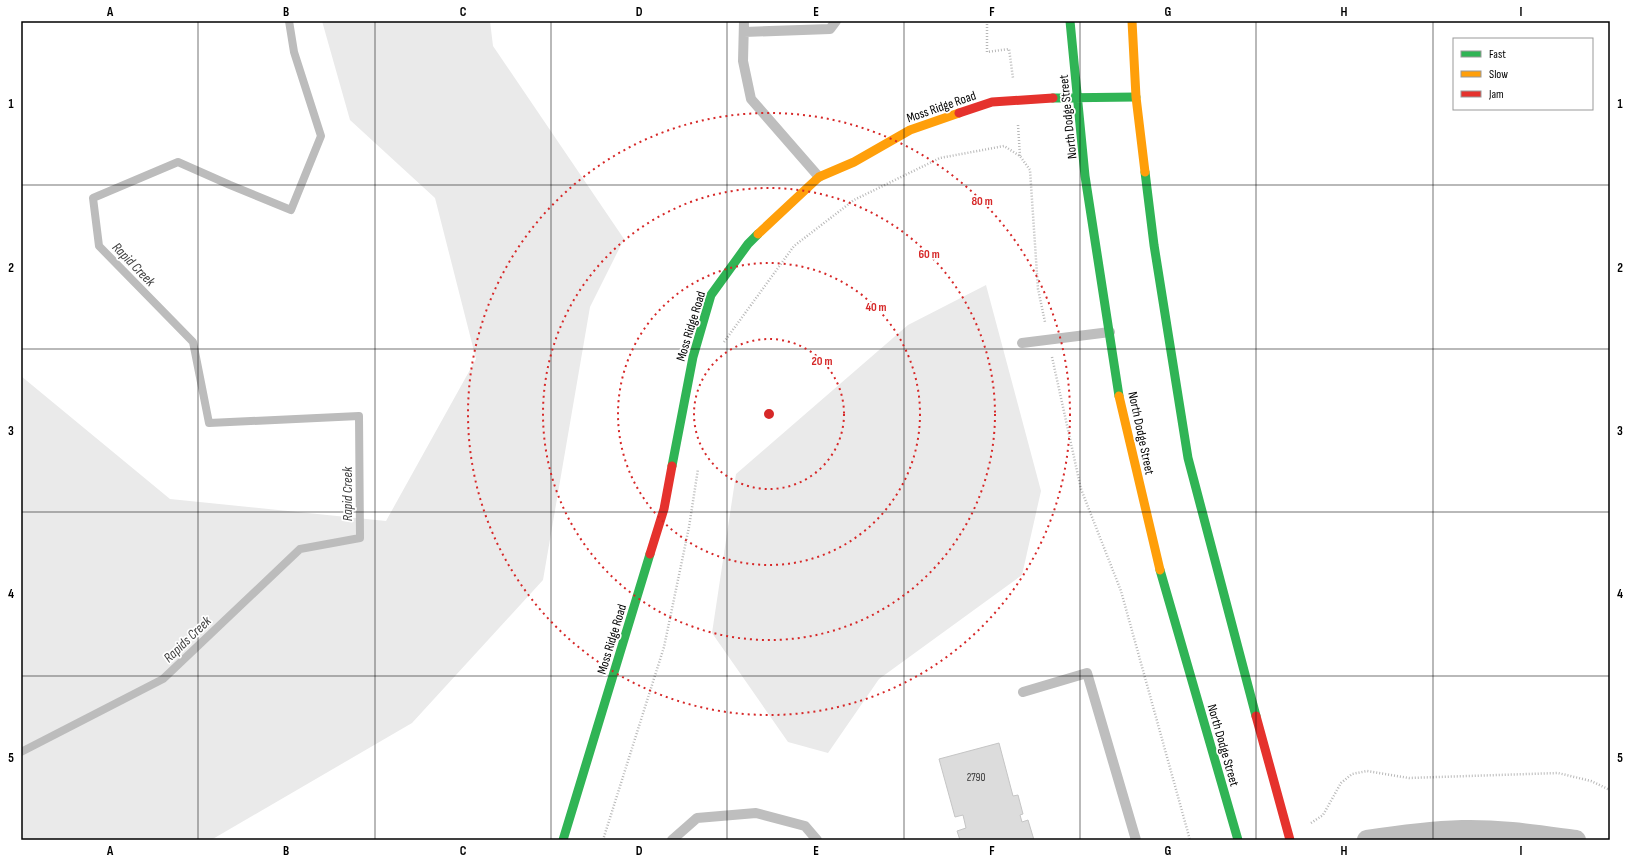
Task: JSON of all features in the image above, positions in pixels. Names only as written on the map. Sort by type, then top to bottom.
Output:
[{"type":"main road","name":"North Dodge Street","points":[[1070,21],[1085,176],[1120,400],[1156,557],[1238,840]]},
{"type":"main road","points":[[1132,21],[1136,97],[1154,245],[1188,458],[1239,654],[1290,840]]},
{"type":"main road","name":"Moss Ridge Road","points":[[563,840],[664,510],[693,357],[711,295],[748,244],[819,177],[854,162],[910,130],[992,102],[1078,97],[1136,97]]},
{"type":"street","points":[[1367,840],[1407,833],[1463,830],[1520,832],[1576,840]]},
{"type":"lane","points":[[744,21],[743,61],[751,99],[819,177]]},
{"type":"lane","points":[[744,32],[830,29],[836,21]]},
{"type":"lane","points":[[1022,343],[1110,332]]},
{"type":"lane","points":[[1022,692],[1087,673],[1136,840]]},
{"type":"lane","points":[[672,840],[697,818],[756,813],[805,826],[817,840]]},
{"type":"path","points":[[720,347],[794,246],[854,200],[940,158],[1004,146],[1020,156],[1030,170],[1038,289],[1081,489],[1121,591],[1190,840]]},
{"type":"path","points":[[603,840],[664,647],[689,527],[699,464]]},
{"type":"path","points":[[1312,822],[1323,815],[1341,784],[1352,774],[1367,772],[1409,778],[1558,773],[1591,781],[1610,790]]},
{"type":"shaded area","points":[[322,21],[490,21],[493,46],[624,239],[590,307],[543,580],[412,723],[211,840],[21,840],[21,376],[170,499],[386,521],[476,359],[435,198],[350,120]]},
{"type":"shaded area","points":[[986,285],[1041,491],[1022,575],[879,679],[828,753],[788,742],[712,633],[736,474],[908,325]]},
{"type":"building","points":[[999,743],[1013,796],[1018,795],[1023,814],[1020,815],[1022,822],[1028,820],[1034,840],[960,840],[957,831],[966,828],[963,815],[955,817],[939,759]]},
{"type":"waterway","name":"Rapid Creek","points":[[21,752],[163,679],[300,549],[360,538],[359,416],[209,423],[193,342],[99,246],[93,198],[178,162],[291,210],[321,136],[294,52],[289,21]]},
{"type":"traffic: fast","points":[[1070,21],[1085,176],[1119,396]]},
{"type":"traffic: fast","points":[[1053,98],[1136,97]]},
{"type":"traffic: fast","points":[[1145,172],[1154,245],[1188,458],[1256,716]]},
{"type":"traffic: fast","points":[[672,466],[693,357],[711,295],[748,244],[758,234]]},
{"type":"traffic: fast","points":[[563,840],[650,554]]},
{"type":"traffic: fast","points":[[1160,570],[1238,840]]},
{"type":"traffic: slow","points":[[1132,21],[1136,97],[1145,172]]},
{"type":"traffic: slow","points":[[758,234],[819,177],[854,162],[910,130],[959,113]]},
{"type":"traffic: slow","points":[[1119,396],[1160,570]]},
{"type":"traffic: jam","points":[[959,113],[992,102],[1053,98]]},
{"type":"traffic: jam","points":[[650,554],[664,509],[672,466]]},
{"type":"traffic: jam","points":[[1256,716],[1290,840]]},
{"type":"water label","name":"Rapids Creek","points":[[187,639]]}]
